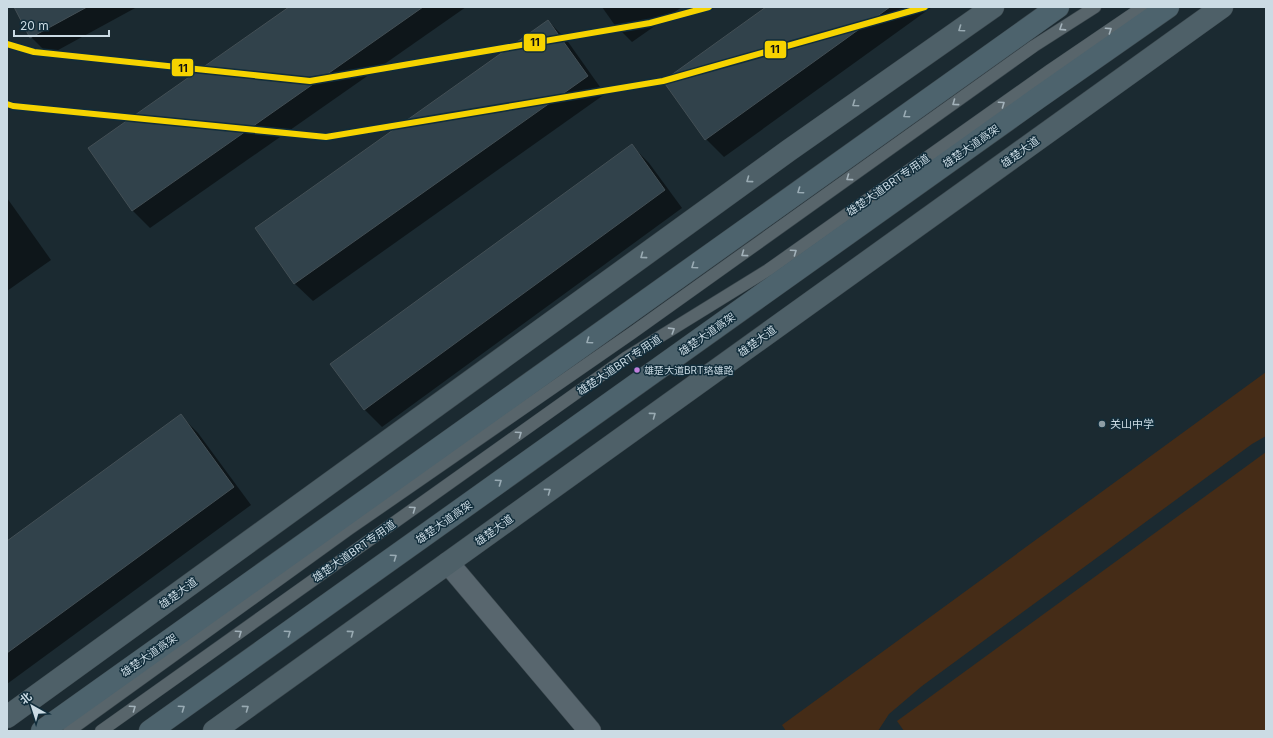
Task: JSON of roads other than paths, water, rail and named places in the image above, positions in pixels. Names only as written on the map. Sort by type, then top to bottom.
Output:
[{"type":"highway","points":[[972,68],[1051,7]]},
{"type":"highway","name":"雄楚大道高架","points":[[42,731],[1058,7]]},
{"type":"highway","name":"雄楚大道高架","points":[[150,731],[1168,7]]},
{"type":"main road","name":"雄楚大道","points":[[7,717],[788,151],[993,7]]},
{"type":"main road","name":"雄楚大道","points":[[214,731],[1222,7]]},
{"type":"street","points":[[448,564],[590,731]]},
{"type":"lane","name":"雄楚大道BRT专用道","points":[[69,731],[343,534],[632,333],[1034,46],[1095,7]]},
{"type":"lane","name":"雄楚大道BRT专用道","points":[[101,731],[627,357],[768,270],[1049,71],[1143,7]]},
{"type":"place","name":"雄楚大道BRT珞雄路","points":[[637,370]]},
{"type":"place","name":"关山中学","points":[[1102,424]]}]
